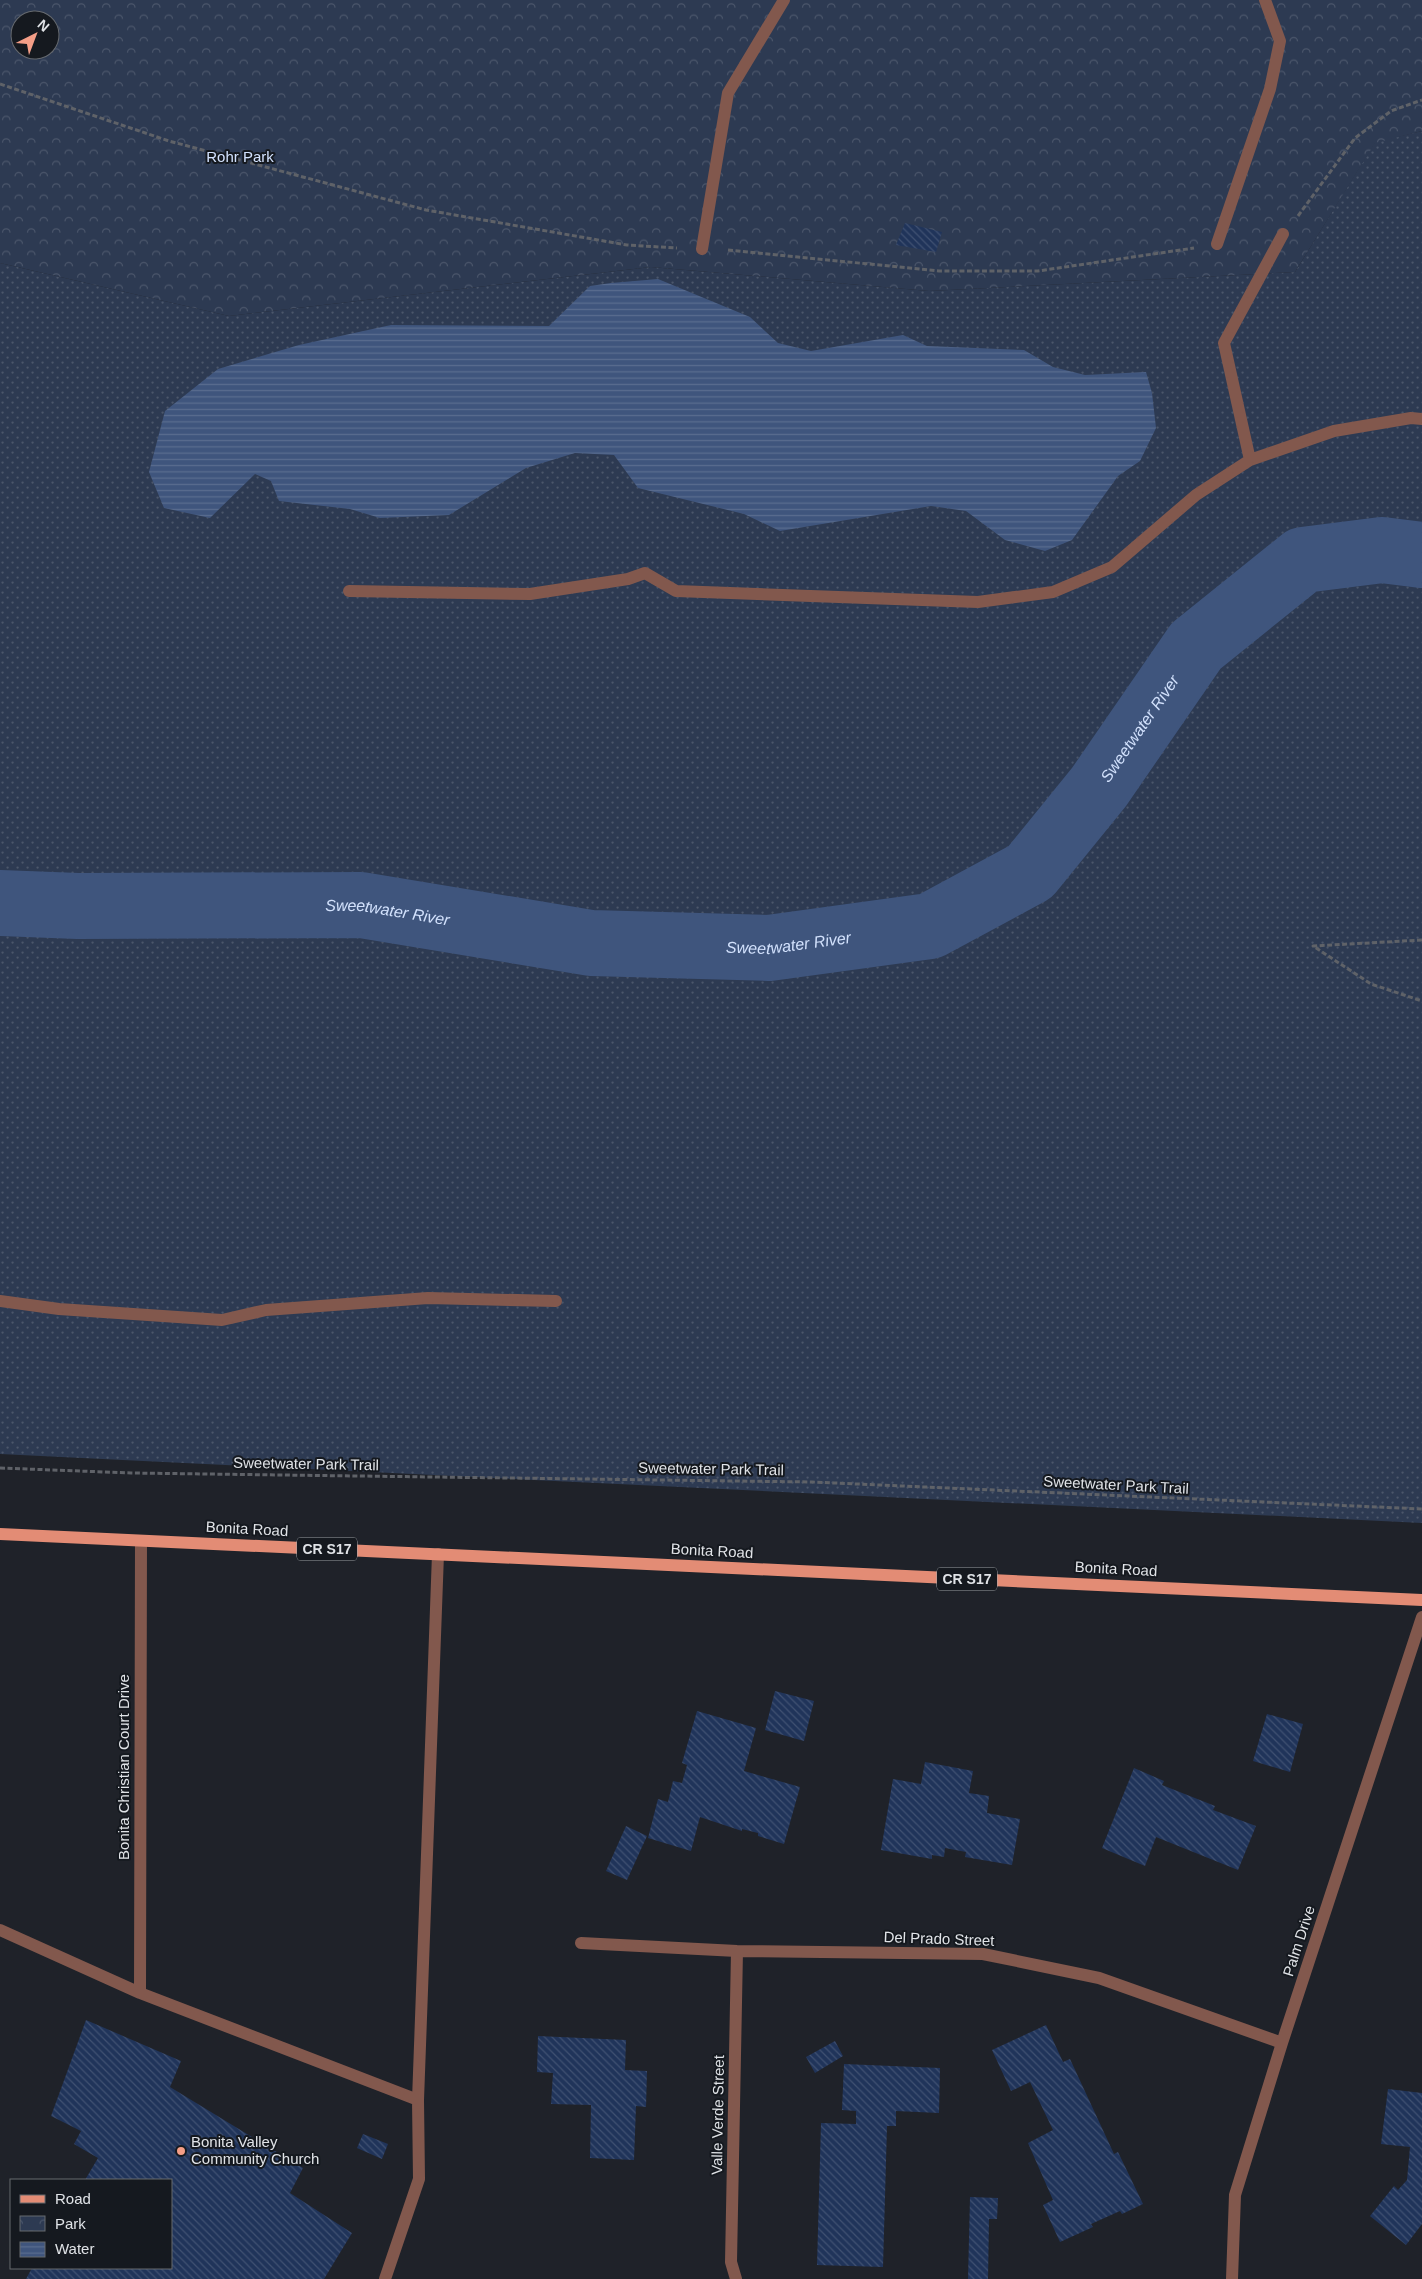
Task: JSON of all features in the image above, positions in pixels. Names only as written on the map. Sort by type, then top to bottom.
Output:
[{"type":"main road","name":"Bonita Road","points":[[0,1534],[1422,1600]]},
{"type":"street","points":[[702,249],[728,93],[784,0]]},
{"type":"street","points":[[1217,244],[1270,89],[1280,40],[1265,0]]},
{"type":"street","points":[[1250,460],[1224,343],[1283,234]]},
{"type":"street","points":[[349,591],[530,594],[628,579],[645,573],[676,591],[978,602],[1053,592],[1112,567],[1196,495],[1250,460],[1334,431],[1411,418],[1422,418]]},
{"type":"street","points":[[0,1301],[59,1309],[222,1320],[266,1310],[428,1298],[556,1301]]},
{"type":"street","name":"Bonita Christian Court Drive","points":[[140,1993],[141,1541]]},
{"type":"street","points":[[385,2279],[419,2179],[418,2100],[438,1554]]},
{"type":"street","name":"Palm Drive","points":[[1232,2279],[1235,2195],[1282,2043],[1422,1617]]},
{"type":"street","points":[[0,1930],[140,1993],[418,2100]]},
{"type":"street","name":"Del Prado Street","points":[[581,1943],[737,1951],[983,1954],[1098,1978],[1282,2043]]},
{"type":"street","name":"Valle Verde Street","points":[[736,2279],[732,2262],[737,1951]]},
{"type":"path","points":[[1422,940],[1313,946],[1371,984],[1422,1001]]},
{"type":"path","name":"Sweetwater Park Trail","points":[[0,1468],[131,1473],[812,1482],[1422,1509]]},
{"type":"green space","name":"Rohr Park","points":[[0,0],[1422,0],[1422,131],[1375,143],[1295,272],[929,291],[651,267],[229,316],[0,263]]},
{"type":"green space","points":[[1422,131],[1422,1523],[0,1454],[0,263],[229,316],[651,267],[929,291],[1295,272],[1375,142]]},
{"type":"water","points":[[658,279],[750,317],[778,343],[811,351],[903,335],[927,346],[1024,350],[1053,367],[1085,375],[1146,372],[1152,393],[1156,428],[1140,461],[1118,476],[1072,540],[1045,551],[1005,540],[966,511],[931,506],[780,531],[744,514],[638,488],[614,455],[575,453],[526,468],[449,515],[380,518],[350,509],[279,501],[271,481],[255,474],[210,518],[164,508],[149,472],[165,411],[218,369],[299,345],[391,325],[549,326],[590,286]]},
{"type":"building","points":[[905,223],[942,232],[936,252],[896,245]]},
{"type":"building","points":[[775,1691],[814,1701],[804,1741],[765,1730]]},
{"type":"building","points":[[697,1711],[756,1728],[744,1771],[800,1787],[784,1844],[758,1836],[758,1833],[742,1829],[742,1831],[700,1817],[691,1851],[648,1838],[658,1799],[668,1802],[673,1781],[682,1783],[687,1765],[682,1763]]},
{"type":"building","points":[[1267,1714],[1303,1724],[1290,1772],[1253,1761]]},
{"type":"building","points":[[925,1762],[973,1771],[969,1793],[989,1796],[987,1813],[1020,1819],[1012,1865],[965,1857],[966,1852],[945,1848],[944,1857],[932,1855],[932,1859],[881,1850],[893,1779],[921,1784]]},
{"type":"building","points":[[1134,1768],[1164,1781],[1162,1785],[1215,1806],[1213,1810],[1256,1826],[1238,1870],[1156,1837],[1145,1866],[1102,1848]]},
{"type":"building","points":[[626,1826],[647,1836],[627,1880],[606,1871]]},
{"type":"building","name":"Bonita Valley Community Church","points":[[86,2020],[181,2061],[170,2087],[303,2168],[290,2193],[352,2233],[324,2279],[26,2279],[31,2269],[172,2269],[172,2179],[86,2179],[98,2158],[74,2144],[81,2131],[51,2116]]},
{"type":"building","points":[[1046,2025],[1063,2062],[1070,2059],[1114,2154],[1118,2152],[1143,2204],[1122,2214],[1120,2211],[1091,2224],[1093,2227],[1060,2242],[1043,2205],[1053,2200],[1028,2143],[1053,2130],[1030,2082],[1011,2091],[992,2050]]},
{"type":"building","points":[[538,2036],[626,2040],[625,2070],[647,2071],[646,2107],[636,2106],[634,2160],[590,2158],[591,2105],[551,2104],[553,2073],[537,2072]]},
{"type":"building","points":[[835,2041],[843,2056],[815,2073],[806,2057]]},
{"type":"building","points":[[844,2064],[940,2068],[939,2113],[896,2111],[896,2126],[887,2126],[883,2267],[817,2265],[821,2123],[856,2124],[856,2111],[842,2110]]},
{"type":"building","points":[[1388,2089],[1422,2093],[1422,2224],[1406,2245],[1370,2216],[1394,2186],[1398,2190],[1407,2180],[1410,2147],[1381,2144]]},
{"type":"building","points":[[363,2134],[388,2144],[382,2159],[357,2148]]},
{"type":"building","points":[[970,2197],[998,2198],[997,2219],[989,2219],[988,2279],[968,2279]]},
{"type":"waterway","name":"Sweetwater River","points":[[0,903],[78,906],[361,905],[591,943],[769,948],[930,926],[1030,872],[1099,787],[1196,646],[1303,560],[1382,550],[1422,555]]},
{"type":"place","name":"Bonita Valley Community Church","points":[[181,2151]]}]
